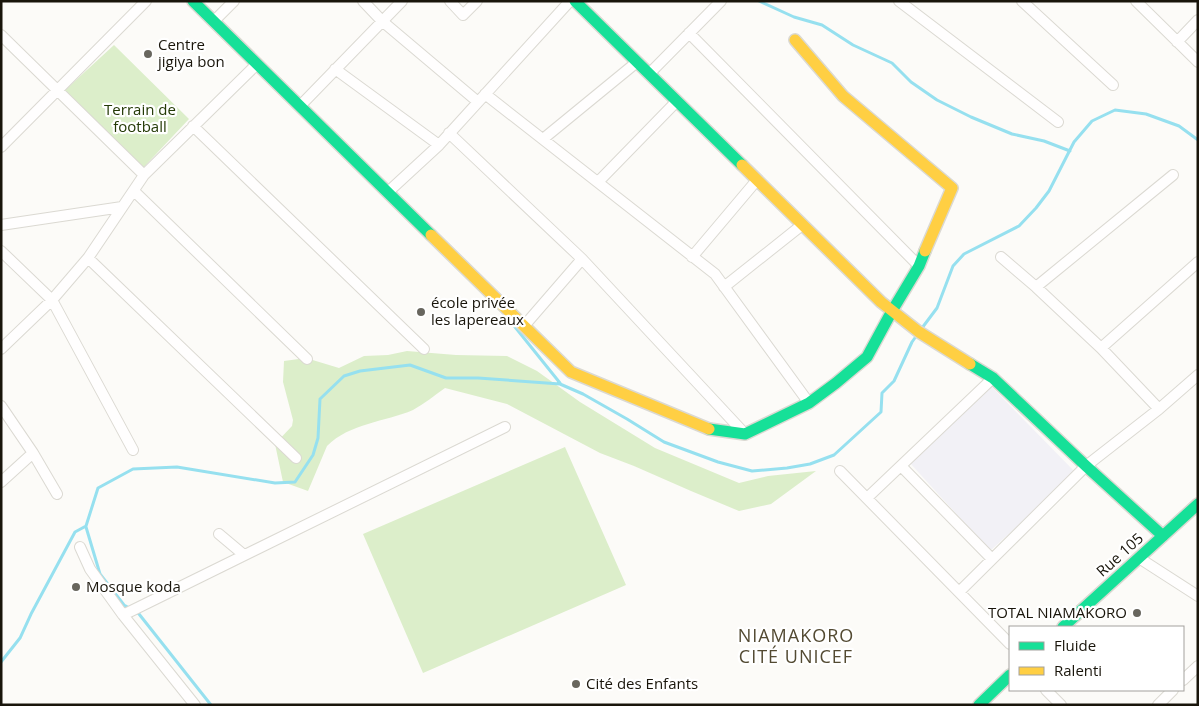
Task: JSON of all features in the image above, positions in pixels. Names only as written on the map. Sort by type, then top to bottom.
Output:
[{"type":"street","points":[[1,147],[146,1]]},
{"type":"street","points":[[193,1],[571,372],[706,429],[745,434],[809,403],[867,357],[919,266],[952,188],[843,96],[795,40]]},
{"type":"street","points":[[214,21],[234,1]]},
{"type":"street","points":[[363,1],[382,21],[482,98],[543,139],[715,274],[809,403]]},
{"type":"street","points":[[300,106],[402,1]]},
{"type":"street","points":[[450,1],[464,15],[477,1]]},
{"type":"street","points":[[388,192],[449,134],[570,1]]},
{"type":"street","points":[[575,1],[881,302],[919,332],[993,378],[1163,536]]},
{"type":"street","points":[[648,74],[721,1]]},
{"type":"street","points":[[899,1],[1058,122]]},
{"type":"street","points":[[1022,1],[1113,85]]},
{"type":"street","points":[[1136,1],[1198,62]]},
{"type":"street","points":[[1177,42],[1198,20]]},
{"type":"street","points":[[689,33],[919,266]]},
{"type":"street","points":[[1,35],[144,175]]},
{"type":"street","points":[[543,139],[637,62]]},
{"type":"street","points":[[1,349],[52,300],[88,258],[144,175],[257,64]]},
{"type":"street","points":[[335,69],[438,145]]},
{"type":"street","points":[[598,182],[677,101]]},
{"type":"street","points":[[193,126],[424,349]]},
{"type":"street","points":[[449,134],[582,259],[745,434]]},
{"type":"street","points":[[1036,287],[1173,175]]},
{"type":"street","points":[[692,257],[757,180]]},
{"type":"street","points":[[134,190],[307,359]]},
{"type":"street","points":[[1,225],[122,207]]},
{"type":"street","points":[[724,287],[802,225]]},
{"type":"street","points":[[1,251],[52,300],[134,450]]},
{"type":"street","points":[[1001,257],[1101,348],[1158,409]]},
{"type":"street","points":[[88,258],[296,458]]},
{"type":"street","points":[[524,326],[582,259]]},
{"type":"street","points":[[1101,348],[1198,262]]},
{"type":"street","points":[[959,592],[1086,466],[1198,375]]},
{"type":"street","points":[[867,498],[993,378]]},
{"type":"street","points":[[1,406],[33,453],[57,494]]},
{"type":"street","points":[[123,615],[505,427]]},
{"type":"street","points":[[1,482],[33,453]]},
{"type":"street","points":[[901,466],[992,559]]},
{"type":"street","points":[[840,471],[1009,643]]},
{"type":"street","name":"Rue 105","points":[[1063,626],[1198,504]]},
{"type":"street","points":[[219,534],[244,555]]},
{"type":"street","points":[[80,547],[90,568],[123,615],[195,705]]},
{"type":"street","points":[[1139,558],[1198,596]]},
{"type":"street","points":[[1184,679],[1198,666]]},
{"type":"street","points":[[978,705],[1009,676]]},
{"type":"street","points":[[1047,691],[1061,705]]},
{"type":"street","points":[[1158,705],[1172,691]]},
{"type":"shaded area","points":[[988,383],[1076,473],[990,551],[910,463]]},
{"type":"green space","name":"Terrain de football","points":[[114,45],[189,119],[142,169],[63,92]]},
{"type":"green space","points":[[407,351],[456,355],[507,356],[537,371],[580,402],[655,448],[739,483],[768,476],[816,471],[771,504],[739,511],[600,453],[507,404],[445,388],[413,410],[346,432],[336,438],[327,446],[308,491],[283,482],[275,444],[292,426],[293,420],[283,382],[284,361],[306,358],[339,368],[364,356],[388,355]]},
{"type":"green space","points":[[565,447],[626,585],[423,673],[363,534]]},
{"type":"waterway","points":[[759,1],[794,17],[822,25],[853,45],[892,63],[911,82],[937,100],[971,117],[1012,134],[1044,141],[1070,151]]},
{"type":"waterway","points":[[922,328],[937,308],[953,266],[964,254],[1019,226],[1049,191],[1074,142],[1092,121],[1115,110],[1146,114],[1179,126],[1198,140]]},
{"type":"waterway","points":[[511,322],[560,383]]},
{"type":"waterway","points":[[1,662],[20,638],[75,532],[86,526],[98,488],[133,469],[177,467],[275,483],[295,482],[313,455],[318,438],[320,399],[344,376],[360,371],[410,365],[446,378],[478,378],[560,384],[583,394],[664,442],[718,462],[752,471],[810,464],[834,455],[881,412],[882,393],[894,381],[917,335]]},
{"type":"waterway","points":[[86,527],[100,574],[124,605],[131,609]]},
{"type":"waterway","points":[[136,612],[211,705]]},
{"type":"traffic: fast","points":[[193,1],[431,235]]},
{"type":"traffic: fast","points":[[575,1],[742,165]]},
{"type":"traffic: fast","points":[[709,429],[745,434],[809,403],[836,383],[867,357],[919,266],[925,251]]},
{"type":"traffic: fast","points":[[970,364],[993,378],[1163,536]]},
{"type":"traffic: fast","points":[[1064,626],[1198,504]]},
{"type":"traffic: fast","points":[[979,705],[1009,676]]},
{"type":"traffic: slow","points":[[795,40],[843,96],[952,188],[925,251]]},
{"type":"traffic: slow","points":[[742,165],[881,302],[919,332],[970,364]]},
{"type":"traffic: slow","points":[[431,235],[571,372],[709,429]]},
{"type":"place","name":"Centre jigiya bon","points":[[148,54]]},
{"type":"place","name":"école privée les lapereaux","points":[[421,312]]},
{"type":"place","name":"Mosque koda","points":[[76,587]]},
{"type":"place","name":"TOTAL NIAMAKORO","points":[[1137,613]]},
{"type":"place","name":"Cité des Enfants","points":[[576,684]]},
{"type":"district","name":"NIAMAKORO CITÉ UNICEF","points":[[796,646]]}]
